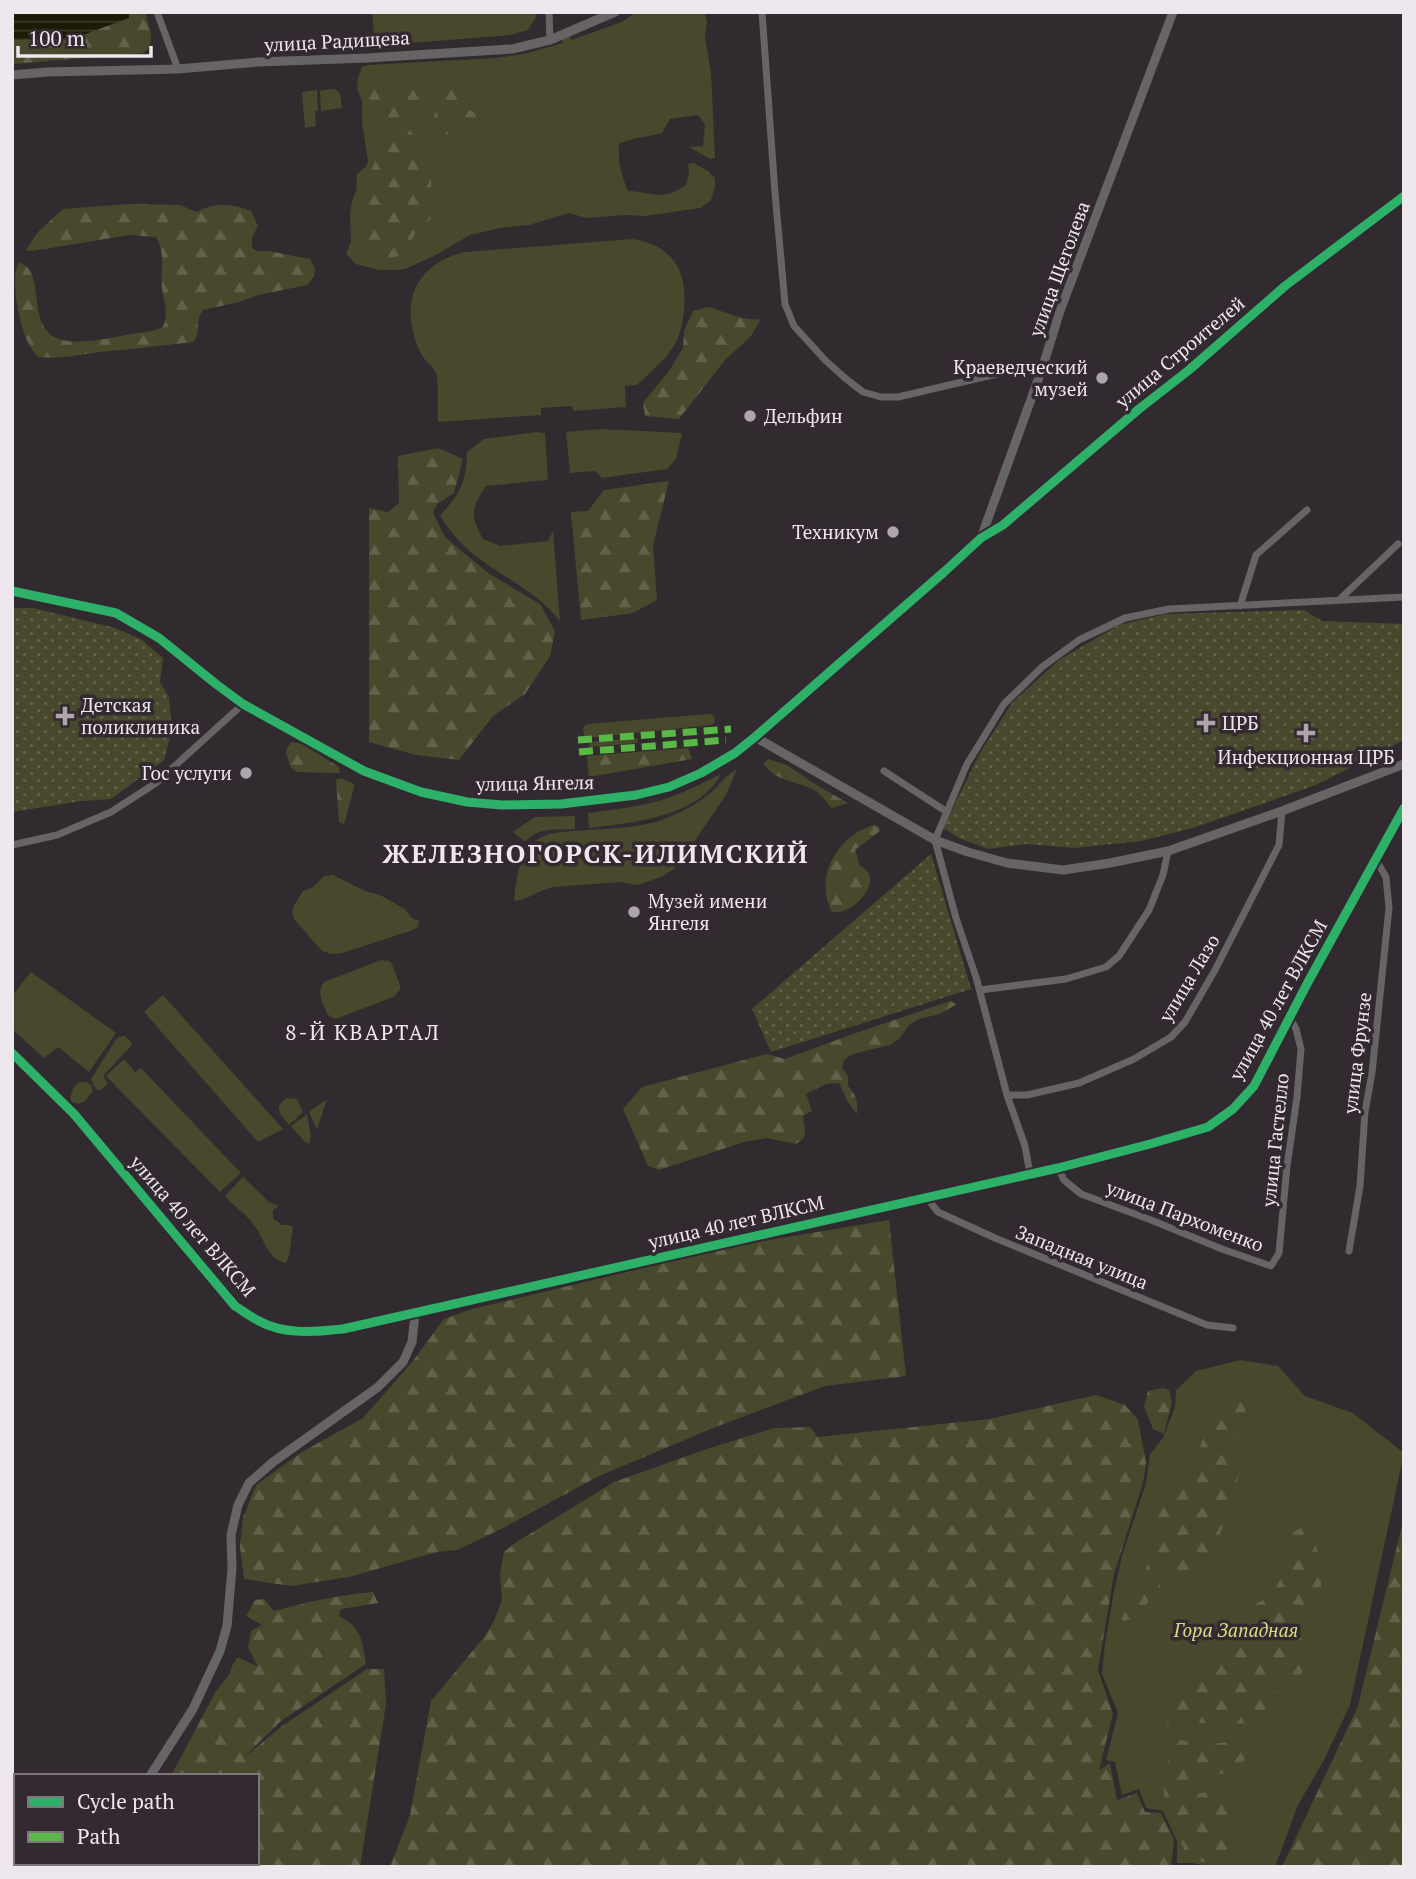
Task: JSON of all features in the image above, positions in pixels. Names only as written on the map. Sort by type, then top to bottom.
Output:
[{"type":"street","points":[[157,12],[178,69]]},
{"type":"street","points":[[549,12],[550,40]]},
{"type":"street","name":"улица Радищева","points":[[12,75],[178,69],[258,62],[512,49],[550,40],[615,12]]},
{"type":"street","points":[[762,12],[783,290],[785,304],[794,326],[845,378],[863,392],[881,397],[898,397],[1043,366]]},
{"type":"street","name":"улица Щеголева","points":[[981,538],[1060,311],[1173,12]]},
{"type":"street","name":"улица Строителей","points":[[981,538],[1003,525],[1285,286],[1404,196]]},
{"type":"street","points":[[1240,606],[1256,555],[1307,510]]},
{"type":"street","name":"улица Янгеля","points":[[12,591],[117,613],[159,638],[243,704],[320,748],[384,780],[421,792],[467,802],[502,805],[583,802],[636,795],[669,787],[701,773],[735,753],[981,538]]},
{"type":"street","points":[[1338,601],[1398,544]]},
{"type":"street","points":[[1030,1174],[1025,1146],[1007,1095],[980,990],[956,918],[935,840],[967,764],[1004,704],[1042,667],[1079,640],[1125,618],[1169,609],[1404,597]]},
{"type":"street","points":[[12,845],[57,835],[111,812],[156,783],[243,704]]},
{"type":"street","points":[[755,737],[935,840],[1007,863],[1063,870],[1168,851],[1404,764]]},
{"type":"street","points":[[884,771],[947,813]]},
{"type":"street","name":"улица 40 лет ВЛКСМ","points":[[12,1053],[74,1114],[235,1306],[276,1328],[309,1332],[343,1329],[1058,1168],[1208,1127],[1233,1109],[1254,1086],[1404,808]]},
{"type":"street","name":"улица Лазо","points":[[1007,1095],[1027,1095],[1079,1083],[1134,1059],[1171,1037],[1185,1022],[1215,970],[1279,845],[1282,811]]},
{"type":"street","points":[[980,990],[1066,979],[1106,967],[1119,956],[1149,910],[1163,875],[1168,851]]},
{"type":"street","name":"улица Фрунзе","points":[[1349,1251],[1360,1186],[1365,1112],[1373,1073],[1389,908],[1386,877],[1376,860]]},
{"type":"street","name":"улица Гастелло","points":[[1271,1266],[1279,1253],[1301,1049],[1296,1028],[1290,1018]]},
{"type":"street","name":"улица Пархоменко","points":[[1058,1168],[1064,1180],[1081,1194],[1271,1266]]},
{"type":"street","name":"Западная улица","points":[[927,1198],[938,1212],[995,1238],[1207,1325],[1233,1328]]},
{"type":"street","points":[[151,1774],[193,1709],[220,1651],[228,1626],[231,1535],[238,1505],[249,1483],[273,1462],[378,1387],[403,1362],[411,1342],[415,1314]]},
{"type":"green space","points":[[12,12],[145,12],[151,34],[150,47],[143,53],[12,64]]},
{"type":"green space","points":[[372,12],[536,12],[536,17],[528,30],[510,35],[375,46]]},
{"type":"green space","points":[[636,12],[705,12],[715,158],[710,159],[689,147],[703,146],[705,124],[698,115],[670,119],[662,133],[619,144],[622,174],[628,191],[664,195],[678,190],[686,185],[688,164],[694,163],[715,178],[711,200],[701,208],[645,216],[586,218],[569,213],[529,225],[500,228],[470,235],[405,269],[379,270],[356,264],[346,254],[351,242],[350,214],[357,174],[366,167],[368,161],[362,123],[362,101],[357,89],[362,67],[524,54],[563,43],[560,36],[568,32],[571,40],[622,22]]},
{"type":"green space","points":[[373,83],[392,87],[422,85],[451,89],[469,98],[462,107],[474,112],[478,119],[478,127],[470,137],[464,137],[459,126],[452,125],[447,129],[448,142],[440,141],[432,135],[432,122],[437,105],[423,98],[409,106],[410,130],[426,155],[426,165],[431,175],[431,189],[425,199],[431,218],[415,234],[404,253],[378,264],[367,257],[361,230],[363,189],[378,155],[386,107],[359,92]]},
{"type":"green space","points":[[330,89],[340,93],[342,108],[321,111],[320,91]]},
{"type":"green space","points":[[317,90],[316,126],[305,128],[302,92]]},
{"type":"green space","points":[[128,204],[180,205],[197,212],[224,205],[251,211],[258,226],[252,237],[252,248],[310,259],[315,269],[314,277],[307,285],[203,310],[193,342],[38,357],[26,337],[19,315],[15,279],[19,262],[32,274],[40,317],[47,331],[54,337],[75,342],[87,341],[148,332],[163,327],[166,312],[162,288],[162,256],[156,237],[130,235],[26,250],[38,232],[63,209]]},
{"type":"green space","points":[[632,239],[655,246],[674,261],[682,278],[684,300],[680,332],[674,347],[637,385],[625,386],[626,407],[573,411],[572,406],[541,408],[541,415],[438,422],[436,373],[420,352],[411,319],[411,303],[415,289],[433,266],[465,252]]},
{"type":"green space","points":[[707,307],[741,318],[761,319],[751,336],[725,360],[679,419],[645,416],[643,403],[669,371],[683,348],[684,331],[693,311]]},
{"type":"green space","points":[[601,429],[682,433],[676,459],[667,469],[602,478],[595,471],[570,473],[566,432]]},
{"type":"green space","points":[[545,433],[548,480],[486,486],[477,500],[474,517],[483,539],[500,546],[548,541],[553,531],[560,621],[533,595],[469,550],[440,516],[461,487],[467,452],[484,439]]},
{"type":"green space","points":[[438,448],[463,459],[454,493],[437,504],[433,513],[445,537],[488,573],[540,604],[555,631],[550,656],[525,694],[493,716],[459,760],[416,755],[369,742],[369,508],[388,512],[399,503],[398,456]]},
{"type":"green space","points":[[669,481],[653,545],[657,600],[633,613],[581,620],[571,512],[588,511],[604,490]]},
{"type":"green space","points":[[12,608],[33,608],[112,627],[141,639],[163,658],[160,682],[169,697],[172,729],[164,760],[111,799],[12,812]]},
{"type":"green space","points":[[1304,610],[1322,621],[1404,624],[1404,740],[1316,785],[1193,828],[1141,841],[1074,848],[1026,844],[988,849],[959,838],[943,828],[980,753],[1012,703],[1059,660],[1119,625],[1166,614]]},
{"type":"green space","points":[[709,714],[715,719],[711,725],[587,738],[584,736],[583,727],[587,724]]},
{"type":"green space","points":[[637,738],[638,743],[589,747],[589,742]]},
{"type":"green space","points":[[292,742],[302,744],[339,767],[340,773],[297,772],[291,768],[286,753]]},
{"type":"green space","points":[[688,748],[692,759],[589,777],[587,756]]},
{"type":"green space","points":[[768,759],[787,765],[848,803],[832,808],[816,791],[774,774],[764,764]]},
{"type":"green space","points":[[737,769],[726,795],[687,852],[675,868],[663,876],[638,885],[620,882],[553,887],[514,901],[523,857],[538,839],[554,833],[622,828],[662,820],[701,800]]},
{"type":"green space","points":[[721,774],[711,788],[681,809],[625,824],[589,828],[588,813],[633,807],[665,799]]},
{"type":"green space","points":[[341,778],[354,784],[344,824],[339,822],[336,780]]},
{"type":"green space","points":[[575,816],[575,829],[542,832],[525,842],[513,832],[535,817]]},
{"type":"green space","points":[[874,825],[879,827],[880,831],[855,850],[860,866],[870,877],[867,891],[850,908],[832,912],[825,885],[832,859],[850,838]]},
{"type":"green space","points":[[931,854],[971,989],[771,1052],[752,1009]]},
{"type":"green space","points":[[333,875],[405,909],[413,919],[419,920],[418,927],[342,953],[322,951],[292,913],[303,891],[313,887],[324,876]]},
{"type":"green space","points":[[381,960],[392,964],[400,985],[400,990],[393,997],[338,1018],[327,1014],[320,994],[324,982]]},
{"type":"green space","points":[[31,972],[116,1033],[89,1072],[58,1047],[44,1058],[12,1029],[12,996]]},
{"type":"green space","points":[[163,995],[283,1129],[258,1142],[144,1012]]},
{"type":"green space","points":[[950,1001],[957,1004],[940,1014],[910,1024],[900,1038],[890,1045],[853,1054],[844,1060],[842,1068],[848,1076],[848,1086],[856,1098],[857,1114],[839,1083],[826,1084],[806,1094],[812,1111],[803,1116],[804,1138],[796,1144],[767,1138],[744,1142],[659,1170],[648,1166],[623,1109],[642,1087],[767,1054],[785,1059]]},
{"type":"green space","points":[[125,1036],[132,1045],[103,1076],[108,1084],[100,1090],[96,1089],[91,1079],[115,1041]]},
{"type":"green space","points":[[124,1059],[135,1072],[141,1068],[241,1173],[220,1192],[106,1076]]},
{"type":"green space","points":[[79,1082],[91,1085],[93,1091],[85,1101],[78,1104],[72,1102],[70,1097]]},
{"type":"green space","points":[[287,1098],[297,1099],[303,1112],[289,1125],[279,1108]]},
{"type":"green space","points":[[327,1099],[317,1130],[309,1112]]},
{"type":"green space","points":[[307,1114],[311,1137],[309,1144],[291,1126]]},
{"type":"green space","points":[[243,1177],[269,1202],[279,1206],[273,1210],[273,1218],[282,1225],[293,1227],[286,1263],[279,1261],[269,1252],[254,1225],[225,1196]]},
{"type":"green space","points":[[889,1220],[906,1376],[825,1386],[718,1426],[599,1476],[457,1550],[437,1552],[349,1577],[291,1586],[244,1579],[240,1546],[243,1518],[256,1485],[302,1452],[363,1418],[413,1361],[444,1319],[472,1309],[740,1245]]},
{"type":"green space","name":"Гора Западная","points":[[1240,1360],[1278,1366],[1305,1396],[1353,1413],[1404,1453],[1350,1705],[1324,1760],[1298,1805],[1275,1867],[1212,1867],[1177,1863],[1177,1841],[1163,1811],[1146,1808],[1139,1789],[1122,1795],[1115,1762],[1106,1760],[1118,1713],[1102,1674],[1105,1644],[1122,1556],[1146,1483],[1150,1454],[1163,1438],[1175,1407],[1176,1390],[1196,1371]]},
{"type":"green space","points":[[1163,1388],[1169,1390],[1172,1402],[1164,1434],[1153,1429],[1144,1406],[1148,1391]]},
{"type":"green space","points":[[1233,1394],[1239,1394],[1246,1403],[1245,1419],[1230,1423],[1238,1429],[1240,1438],[1234,1448],[1242,1465],[1221,1531],[1208,1561],[1194,1574],[1171,1585],[1161,1572],[1160,1589],[1133,1619],[1123,1621],[1120,1617],[1128,1599],[1143,1586],[1155,1521],[1167,1496],[1177,1484],[1186,1489],[1213,1409],[1223,1408]]},
{"type":"green space","points":[[1096,1395],[1125,1405],[1138,1420],[1146,1463],[1143,1483],[1114,1574],[1098,1670],[1113,1714],[1099,1770],[1110,1763],[1117,1800],[1137,1793],[1145,1812],[1161,1813],[1174,1840],[1171,1867],[390,1867],[410,1815],[431,1701],[485,1636],[494,1621],[502,1600],[500,1573],[504,1552],[515,1543],[614,1482],[774,1428],[810,1427],[818,1437],[989,1419]]},
{"type":"green space","points":[[1404,1517],[1404,1867],[1282,1867],[1358,1706]]},
{"type":"green space","points":[[1308,1525],[1320,1562],[1320,1601],[1302,1606],[1291,1638],[1301,1638],[1311,1649],[1310,1663],[1298,1677],[1278,1670],[1272,1691],[1291,1696],[1293,1704],[1282,1716],[1261,1722],[1185,1723],[1180,1720],[1167,1727],[1171,1703],[1180,1697],[1183,1687],[1193,1675],[1207,1669],[1226,1654],[1228,1638],[1235,1629],[1251,1626],[1252,1606],[1272,1595],[1282,1576],[1293,1532]]},
{"type":"green space","points":[[373,1592],[378,1603],[341,1609],[339,1616],[357,1630],[366,1664],[281,1721],[241,1760],[282,1726],[367,1669],[384,1669],[386,1704],[360,1867],[113,1867],[259,1865],[259,1774],[172,1774],[216,1691],[229,1675],[238,1657],[258,1667],[248,1647],[251,1631],[262,1625],[246,1616],[255,1600],[264,1599],[274,1611]]},
{"type":"green space","points":[[1198,1733],[1213,1744],[1239,1741],[1248,1750],[1238,1775],[1213,1773],[1193,1785],[1197,1794],[1221,1789],[1239,1806],[1228,1826],[1229,1836],[1236,1847],[1235,1866],[1202,1862],[1185,1851],[1165,1804],[1163,1782],[1169,1758],[1168,1737],[1189,1742]]},
{"type":"shaded area","points":[[12,12],[129,12],[129,18],[69,40],[12,40]]},
{"type":"marked path","points":[[578,740],[731,729]]},
{"type":"marked path","points":[[579,752],[726,740]]},
{"type":"cycle path","points":[[12,591],[116,613],[159,638],[243,704],[364,771],[421,792],[467,802],[502,805],[561,804],[636,795],[669,787],[701,773],[735,753],[755,737],[981,538],[1003,525],[1285,286],[1404,196]]},
{"type":"cycle path","points":[[12,1053],[74,1114],[235,1306],[259,1321],[279,1329],[343,1329],[1058,1168],[1208,1127],[1233,1109],[1254,1086],[1404,808]]},
{"type":"place","name":"Краеведческий музей","points":[[1102,378]]},
{"type":"place","name":"Дельфин","points":[[750,416]]},
{"type":"place","name":"Техникум","points":[[893,532]]},
{"type":"place","name":"Детская поликлиника","points":[[65,716]]},
{"type":"place","name":"ЦРБ","points":[[1206,723]]},
{"type":"place","name":"Инфекционная ЦРБ","points":[[1306,733]]},
{"type":"place","name":"Гос услуги","points":[[246,773]]},
{"type":"place","name":"Музей имени Янгеля","points":[[634,912]]},
{"type":"district","name":"ЖЕЛЕЗНОГОРСК-ИЛИМСКИЙ","points":[[596,854]]},
{"type":"district","name":"8-Й КВАРТАЛ","points":[[363,1033]]}]
